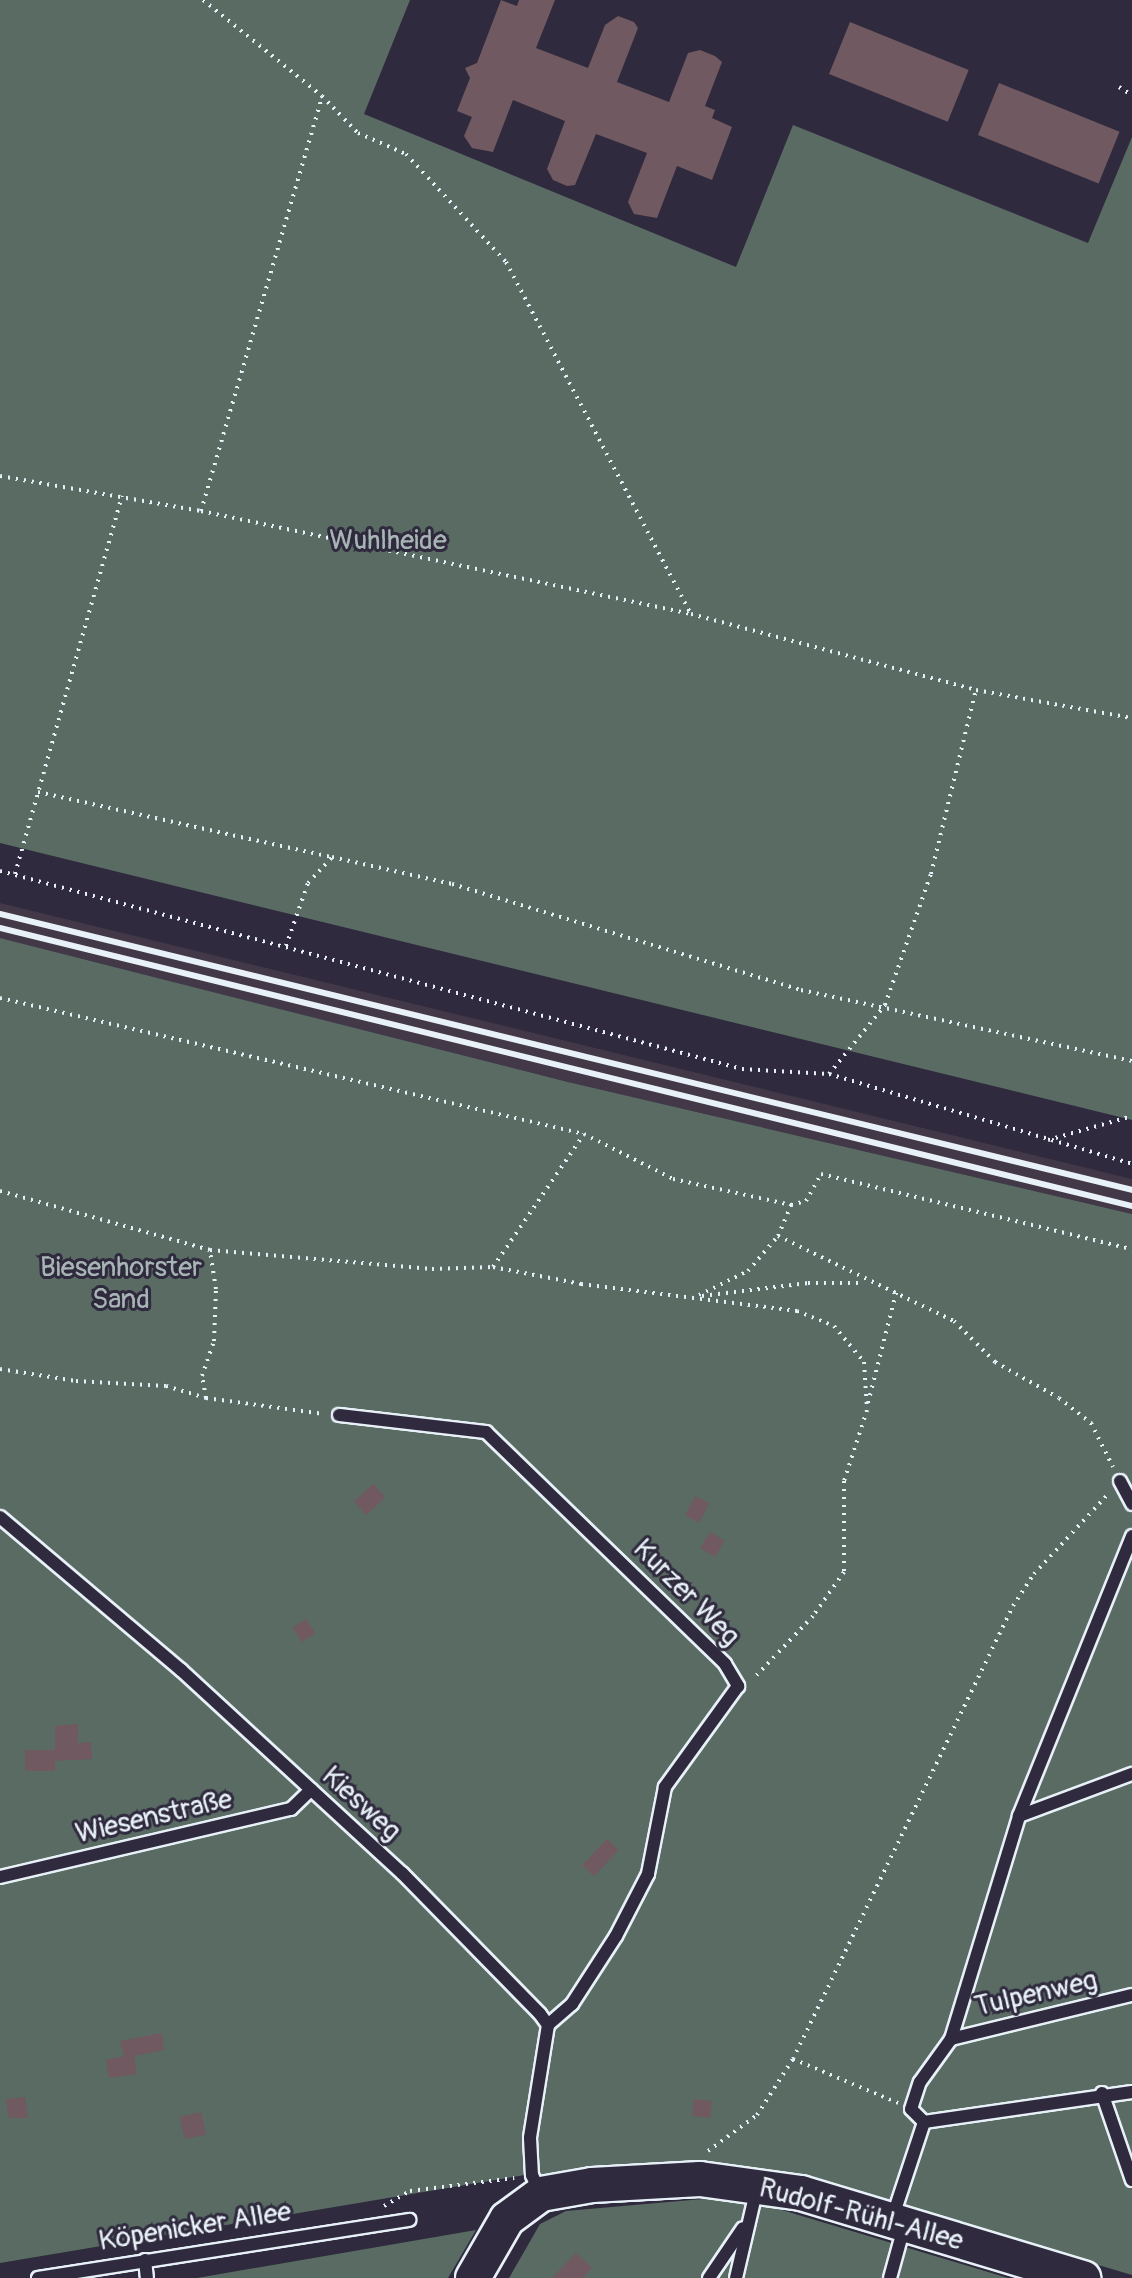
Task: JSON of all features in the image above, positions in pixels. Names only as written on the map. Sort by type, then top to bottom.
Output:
[{"type":"street","name":"Rudolf-Rühl-Allee","points":[[536,2185],[700,2179],[757,2184],[1083,2278]]},
{"type":"street","points":[[473,2278],[507,2219],[536,2185]]},
{"type":"lane","name":"Kurzer Weg","points":[[339,1415],[466,1426],[499,1441],[725,1664],[738,1686],[726,1707]]},
{"type":"lane","points":[[1120,1481],[1132,1504]]},
{"type":"lane","name":"Kiesweg","points":[[0,1517],[181,1670],[402,1873],[548,2025]]},
{"type":"lane","points":[[924,2122],[911,2109],[920,2082],[951,2039],[1019,1816],[1132,1536]]},
{"type":"lane","points":[[536,2185],[530,2138],[548,2025],[572,2004],[616,1936],[648,1874],[665,1787],[726,1707]]},
{"type":"lane","points":[[1019,1816],[1132,1774]]},
{"type":"lane","name":"Wiesenstraße","points":[[0,1877],[291,1809],[311,1790]]},
{"type":"lane","name":"Tulpenweg","points":[[951,2039],[1132,1995]]},
{"type":"lane","points":[[924,2122],[1102,2093],[1132,2092]]},
{"type":"lane","points":[[1102,2093],[1132,2180]]},
{"type":"lane","points":[[890,2278],[898,2223],[924,2122]]},
{"type":"lane","points":[[736,2278],[757,2184]]},
{"type":"lane","name":"Köpenicker Allee","points":[[38,2278],[360,2224],[409,2220]]},
{"type":"lane","points":[[709,2278],[747,2222]]},
{"type":"lane","points":[[145,2260],[147,2278]]},
{"type":"path","points":[[203,0],[322,96],[358,133],[406,154],[506,262],[691,614]]},
{"type":"path","points":[[1119,87],[1132,95]]},
{"type":"path","points":[[201,511],[322,96]]},
{"type":"path","points":[[0,476],[201,511],[691,614],[976,690],[1132,718]]},
{"type":"path","points":[[15,874],[122,496]]},
{"type":"path","points":[[829,1074],[885,1005],[931,874],[976,690]]},
{"type":"path","points":[[38,792],[452,884],[801,990],[885,1005],[1132,1061]]},
{"type":"path","points":[[286,946],[308,883],[332,857]]},
{"type":"path","points":[[0,871],[742,1069],[829,1074],[1045,1141],[1132,1164]]},
{"type":"path","points":[[0,998],[584,1134],[673,1179],[791,1205],[806,1201],[821,1174],[1132,1249]]},
{"type":"path","points":[[1045,1141],[1132,1116]]},
{"type":"path","points":[[493,1267],[584,1134]]},
{"type":"path","points":[[0,1191],[210,1250],[432,1269],[493,1267],[581,1284],[797,1311],[834,1326],[864,1362],[866,1409]]},
{"type":"path","points":[[695,1297],[748,1271],[778,1236],[791,1205]]},
{"type":"path","points":[[778,1236],[842,1265],[866,1283]]},
{"type":"path","points":[[206,1398],[202,1376],[214,1341],[216,1289],[210,1250]]},
{"type":"path","points":[[695,1297],[808,1283],[866,1283],[896,1293],[954,1321],[995,1362],[1059,1398],[1091,1423],[1120,1481],[1034,1574],[1013,1606],[793,2059],[757,2115],[705,2152],[700,2179]]},
{"type":"path","points":[[726,1707],[813,1616],[844,1572],[844,1481],[896,1293]]},
{"type":"path","points":[[0,1369],[76,1381],[166,1386],[206,1398],[339,1415]]},
{"type":"path","points":[[793,2059],[911,2109]]},
{"type":"path","points":[[360,2224],[410,2191],[536,2185]]},
{"type":"shaded area","points":[[0,903],[1132,1179],[1132,1214],[568,1082],[0,938]]},
{"type":"green space","name":"Wuhlheide","points":[[0,0],[410,0],[364,114],[736,267],[793,125],[1088,243],[1132,137],[1132,1120],[0,843]]},
{"type":"green space","name":"Biesenhorster Sand","points":[[0,938],[568,1082],[1132,1214],[1132,2275],[883,2201],[549,2180],[537,2173],[0,2263]]},
{"type":"green space","points":[[714,2198],[749,2200],[1008,2278],[509,2278],[540,2224],[566,2211]]},
{"type":"green space","points":[[476,2230],[448,2278],[197,2278]]},
{"type":"building","points":[[501,0],[517,6],[519,0],[555,0],[536,48],[588,68],[605,25],[618,16],[634,22],[638,28],[617,82],[669,102],[688,53],[700,50],[715,56],[722,62],[705,106],[715,110],[712,118],[732,127],[712,180],[677,166],[657,218],[634,214],[628,202],[647,153],[596,134],[575,185],[567,186],[553,180],[547,169],[565,121],[513,100],[493,152],[472,148],[464,136],[472,117],[457,111],[470,78],[465,68],[477,63]]},
{"type":"building","points":[[850,22],[969,70],[948,122],[829,74]]},
{"type":"building","points":[[999,83],[1120,132],[1099,184],[978,135]]},
{"type":"building","points":[[373,1484],[385,1497],[366,1515],[354,1502]]},
{"type":"building","points":[[695,1496],[709,1503],[699,1523],[685,1516]]},
{"type":"building","points":[[710,1532],[725,1541],[715,1557],[700,1548]]},
{"type":"building","points":[[306,1619],[315,1633],[302,1642],[293,1628]]},
{"type":"building","points":[[78,1724],[78,1743],[91,1742],[92,1759],[55,1761],[55,1726]]},
{"type":"building","points":[[25,1750],[55,1750],[55,1771],[25,1771]]},
{"type":"building","points":[[607,1839],[619,1850],[594,1876],[582,1865]]},
{"type":"building","points":[[162,2033],[164,2050],[134,2056],[137,2074],[109,2078],[106,2060],[124,2056],[120,2041]]},
{"type":"building","points":[[25,2097],[28,2118],[9,2118],[6,2099]]},
{"type":"building","points":[[694,2099],[712,2101],[710,2118],[692,2116]]},
{"type":"building","points":[[201,2112],[206,2134],[185,2139],[180,2117]]},
{"type":"building","points":[[576,2253],[592,2268],[583,2278],[552,2278]]},
{"type":"railway","points":[[0,914],[1132,1190]]},
{"type":"railway","points":[[0,928],[1132,1206]]}]
